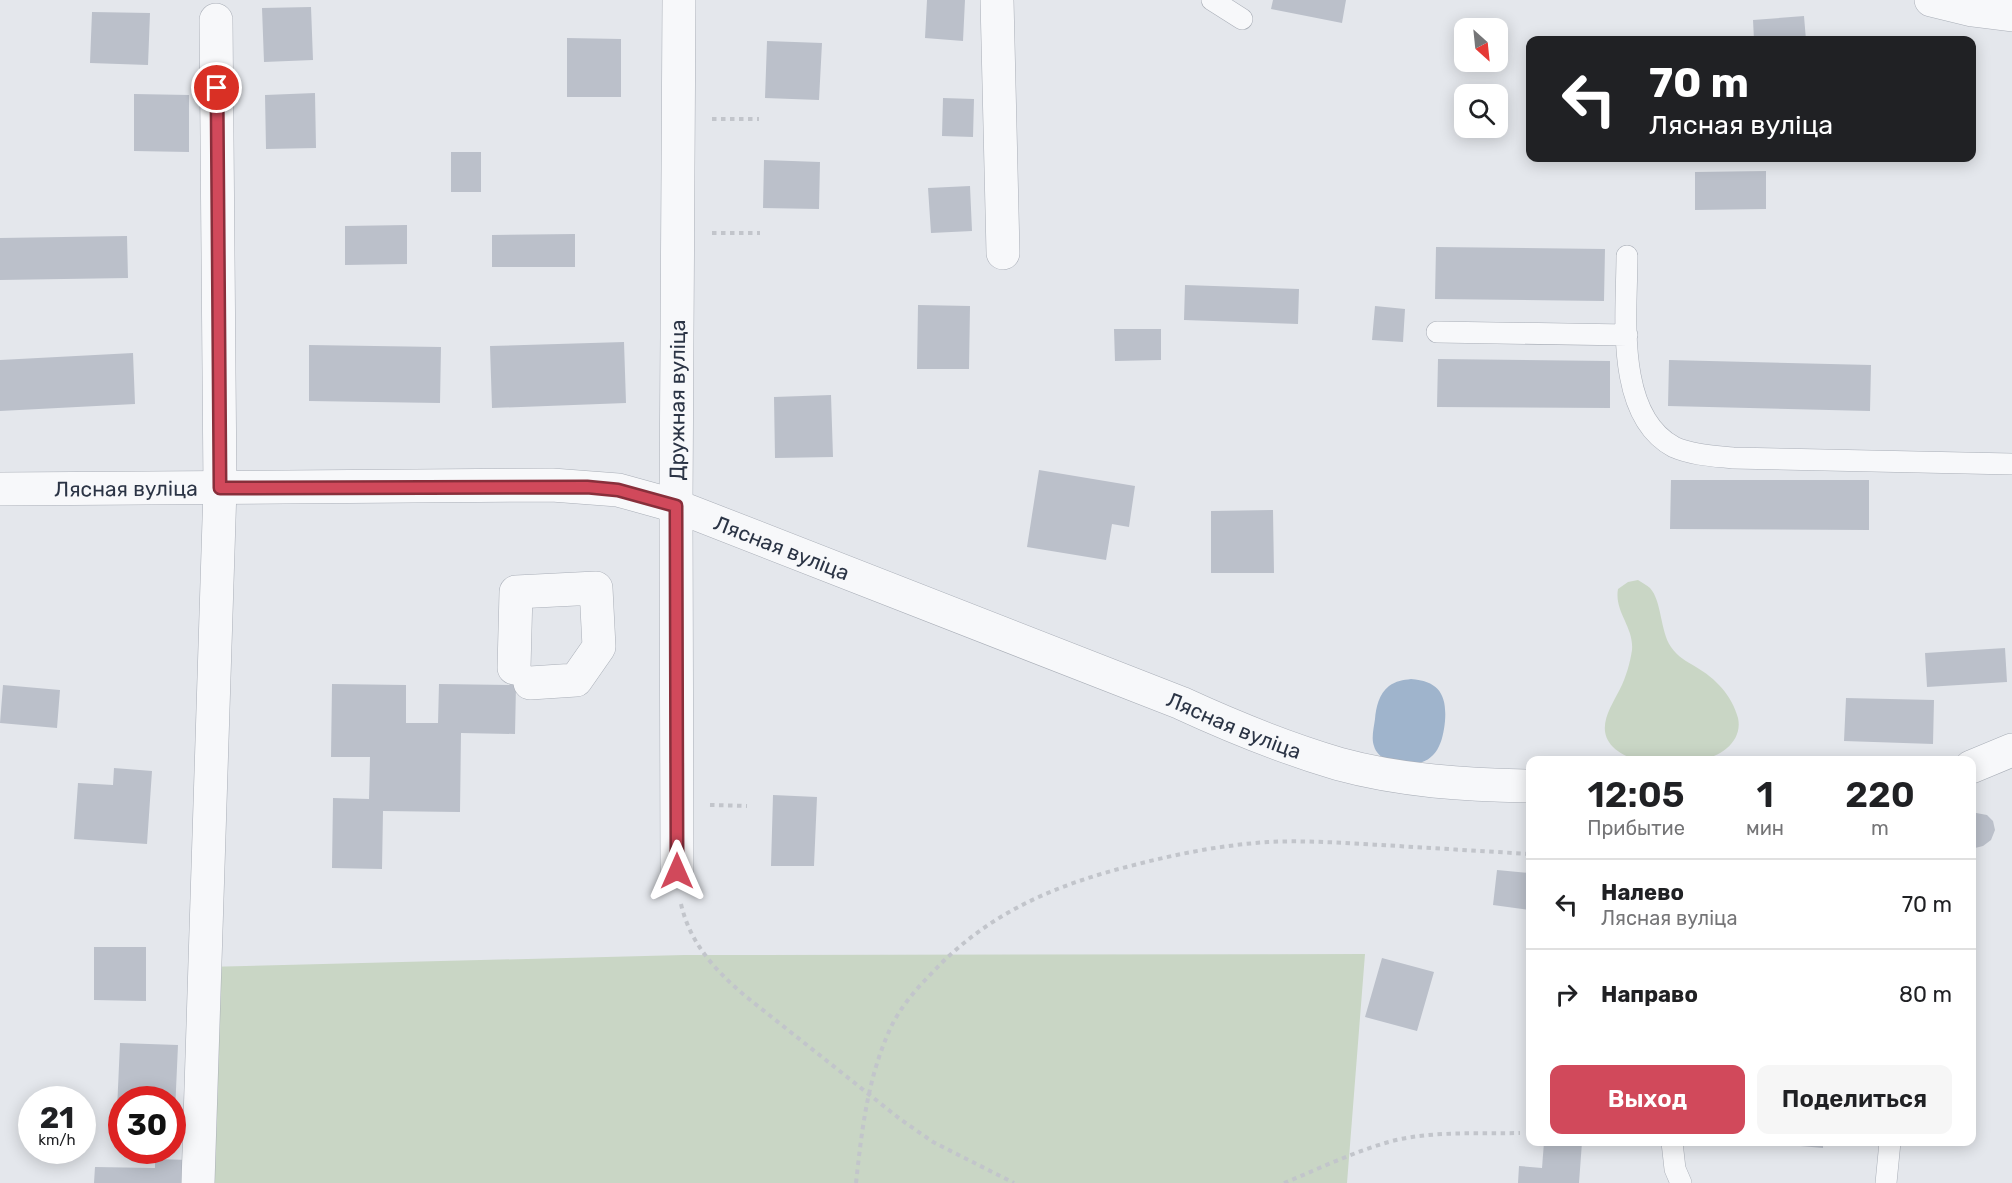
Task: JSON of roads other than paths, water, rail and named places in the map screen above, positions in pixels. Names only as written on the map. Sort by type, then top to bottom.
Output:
[{"type":"street","name":"Дружная вуліца","points":[[677,871],[676,506],[679,0]]},
{"type":"street","points":[[997,0],[1003,253]]},
{"type":"street","points":[[1931,0],[1972,10],[2012,15]]},
{"type":"street","points":[[198,1183],[220,488],[216,20]]},
{"type":"street","name":"Лясная вуліца","points":[[0,489],[587,487],[618,490],[676,506],[1181,703],[1232,726],[1340,764],[1391,775],[1440,781],[1526,786]]},
{"type":"street","points":[[1976,765],[2012,750]]},
{"type":"lane","points":[[1212,0],[1242,19]]},
{"type":"lane","points":[[1627,256],[1627,335],[1630,382],[1640,408],[1655,431],[1675,447],[1702,454],[1733,458],[2012,464]]},
{"type":"lane","points":[[1437,332],[1627,335]]},
{"type":"lane","points":[[1672,1146],[1675,1169],[1681,1183]]},
{"type":"lane","points":[[1886,1183],[1890,1146]]},
{"type":"water","points":[[1411,679],[1421,680],[1435,686],[1443,697],[1445,721],[1443,736],[1433,755],[1421,762],[1402,764],[1384,759],[1376,751],[1373,732],[1380,697],[1394,683]]}]
